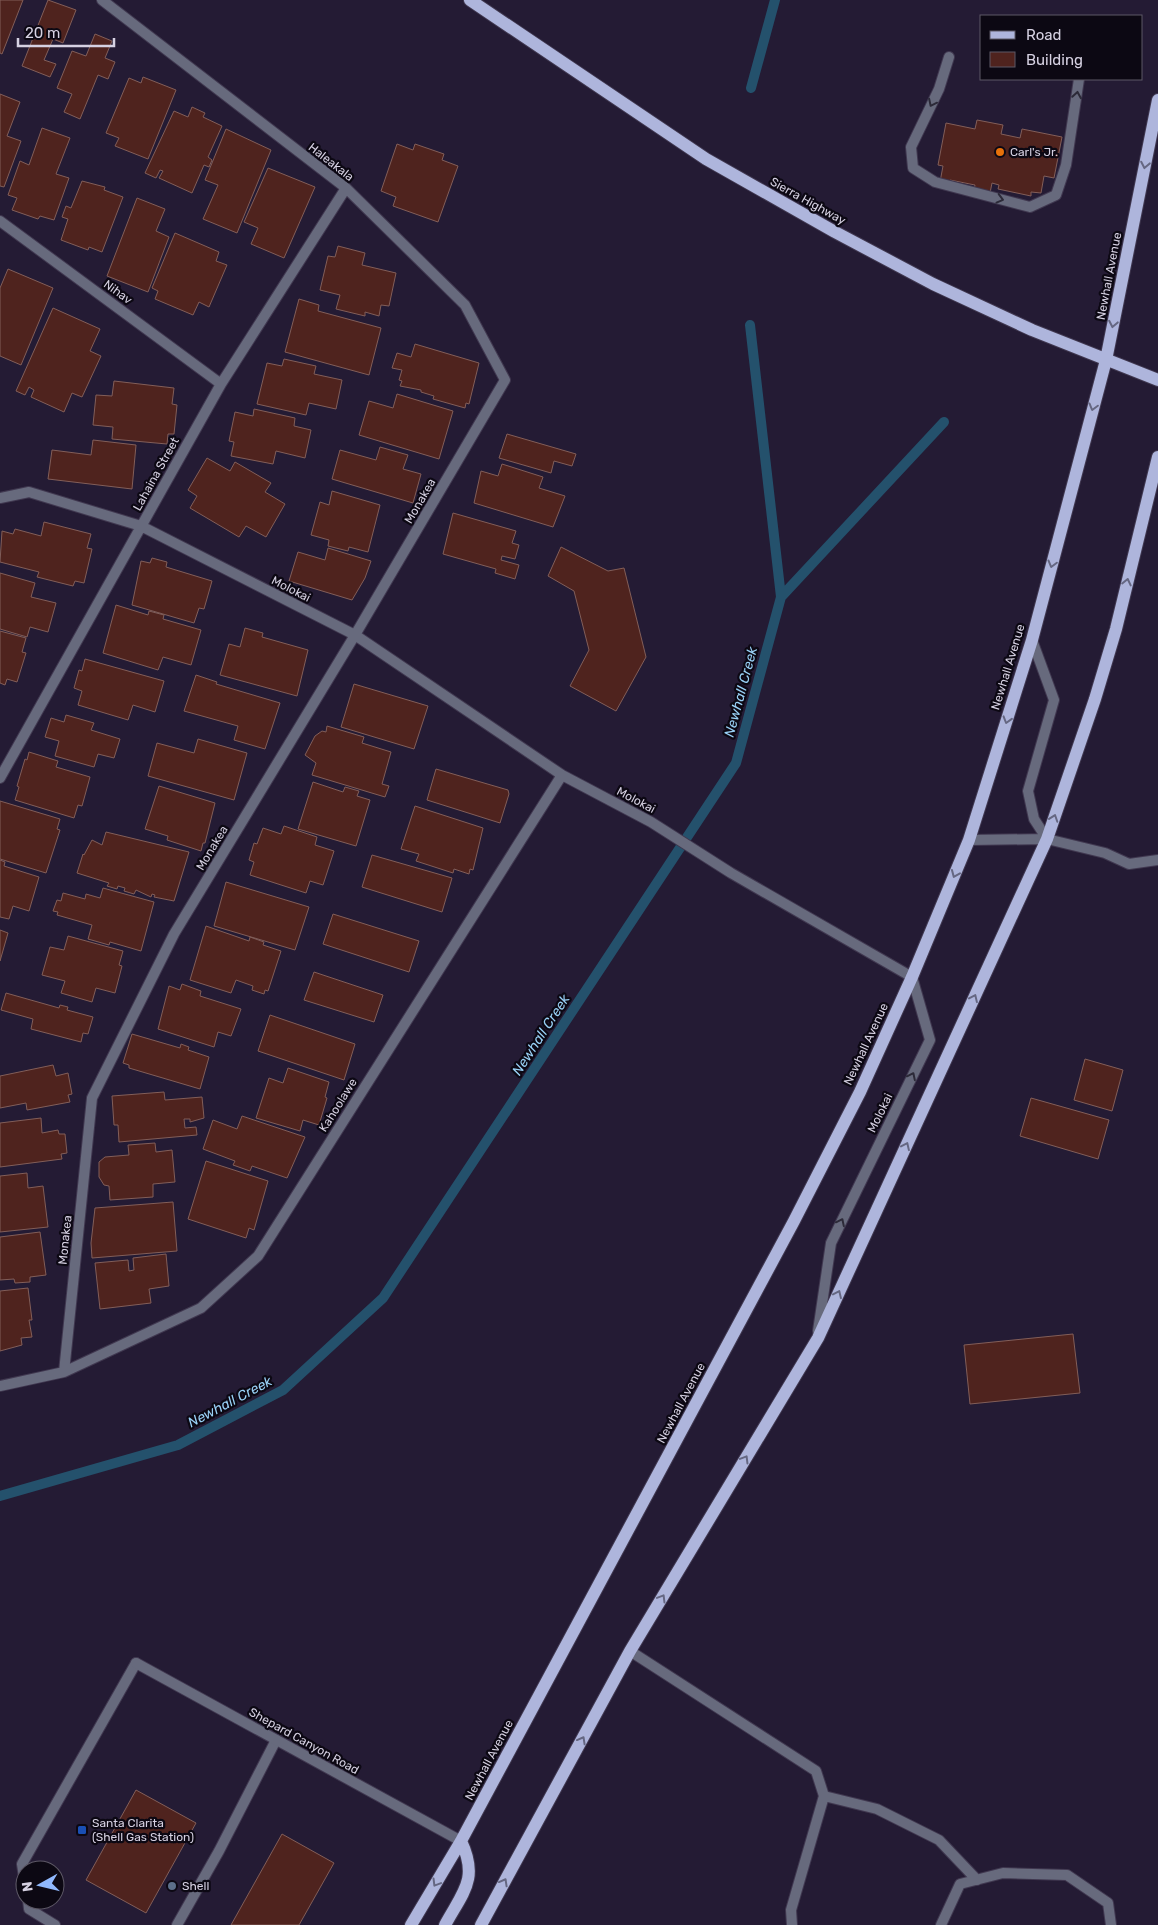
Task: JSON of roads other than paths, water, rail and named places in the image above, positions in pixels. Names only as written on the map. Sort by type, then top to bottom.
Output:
[{"type":"main road","name":"Sierra Highway","points":[[475,4],[706,159],[835,232],[987,309],[1044,335],[1158,380]]},
{"type":"main road","name":"Newhall Avenue","points":[[411,1925],[461,1841],[794,1221],[860,1092],[912,977],[969,840],[1032,640],[1106,360],[1158,100]]},
{"type":"main road","points":[[481,1925],[630,1651],[818,1338],[1046,839],[1095,699],[1113,638],[1158,457]]},
{"type":"main road","points":[[444,1925],[468,1882],[470,1870],[469,1857],[461,1841]]},
{"type":"street","name":"Haleakala","points":[[102,0],[346,188],[465,305],[505,380]]},
{"type":"street","points":[[949,58],[939,89],[911,147],[914,168],[935,182],[1030,207],[1056,195],[1066,165],[1079,80]]},
{"type":"street","name":"Lahaina Street","points":[[0,778],[221,384],[346,188]]},
{"type":"street","name":"Nihav","points":[[0,221],[221,384]]},
{"type":"street","name":"Monakea","points":[[64,1372],[92,1098],[174,934],[355,635],[505,380]]},
{"type":"street","name":"Molokai","points":[[0,498],[29,492],[141,526],[355,635],[562,775],[651,822],[731,873],[912,977],[930,1040],[831,1243],[818,1338]]},
{"type":"street","points":[[1032,640],[1054,700],[1028,791],[1034,819],[1046,839]]},
{"type":"street","name":"Kahoolawe","points":[[64,1372],[201,1308],[258,1256],[562,775]]},
{"type":"street","points":[[969,840],[1046,839],[1105,853],[1129,864],[1158,860]]},
{"type":"street","points":[[0,1386],[64,1372]]},
{"type":"street","points":[[630,1651],[816,1771],[824,1796],[791,1910],[792,1925]]},
{"type":"street","name":"Shepard Canyon Road","points":[[24,1860],[136,1663],[461,1841]]},
{"type":"street","points":[[177,1925],[219,1851],[276,1740]]},
{"type":"street","points":[[824,1796],[877,1809],[939,1840],[977,1880]]},
{"type":"street","points":[[941,1925],[960,1884],[1003,1873],[1067,1875],[1108,1903],[1111,1925]]},
{"type":"street","points":[[31,1910],[55,1925]]},
{"type":"waterway","points":[[751,88],[775,0]]},
{"type":"waterway","points":[[750,325],[781,597]]},
{"type":"waterway","name":"Newhall Creek","points":[[0,1496],[178,1445],[283,1390],[383,1298],[736,763],[781,597],[944,422]]},
{"type":"place","name":"Carl's Jr.","points":[[1000,152]]},
{"type":"place","name":"Santa Clarita (Shell Gas Station)","points":[[82,1830]]},
{"type":"place","name":"Shell","points":[[172,1886]]}]
